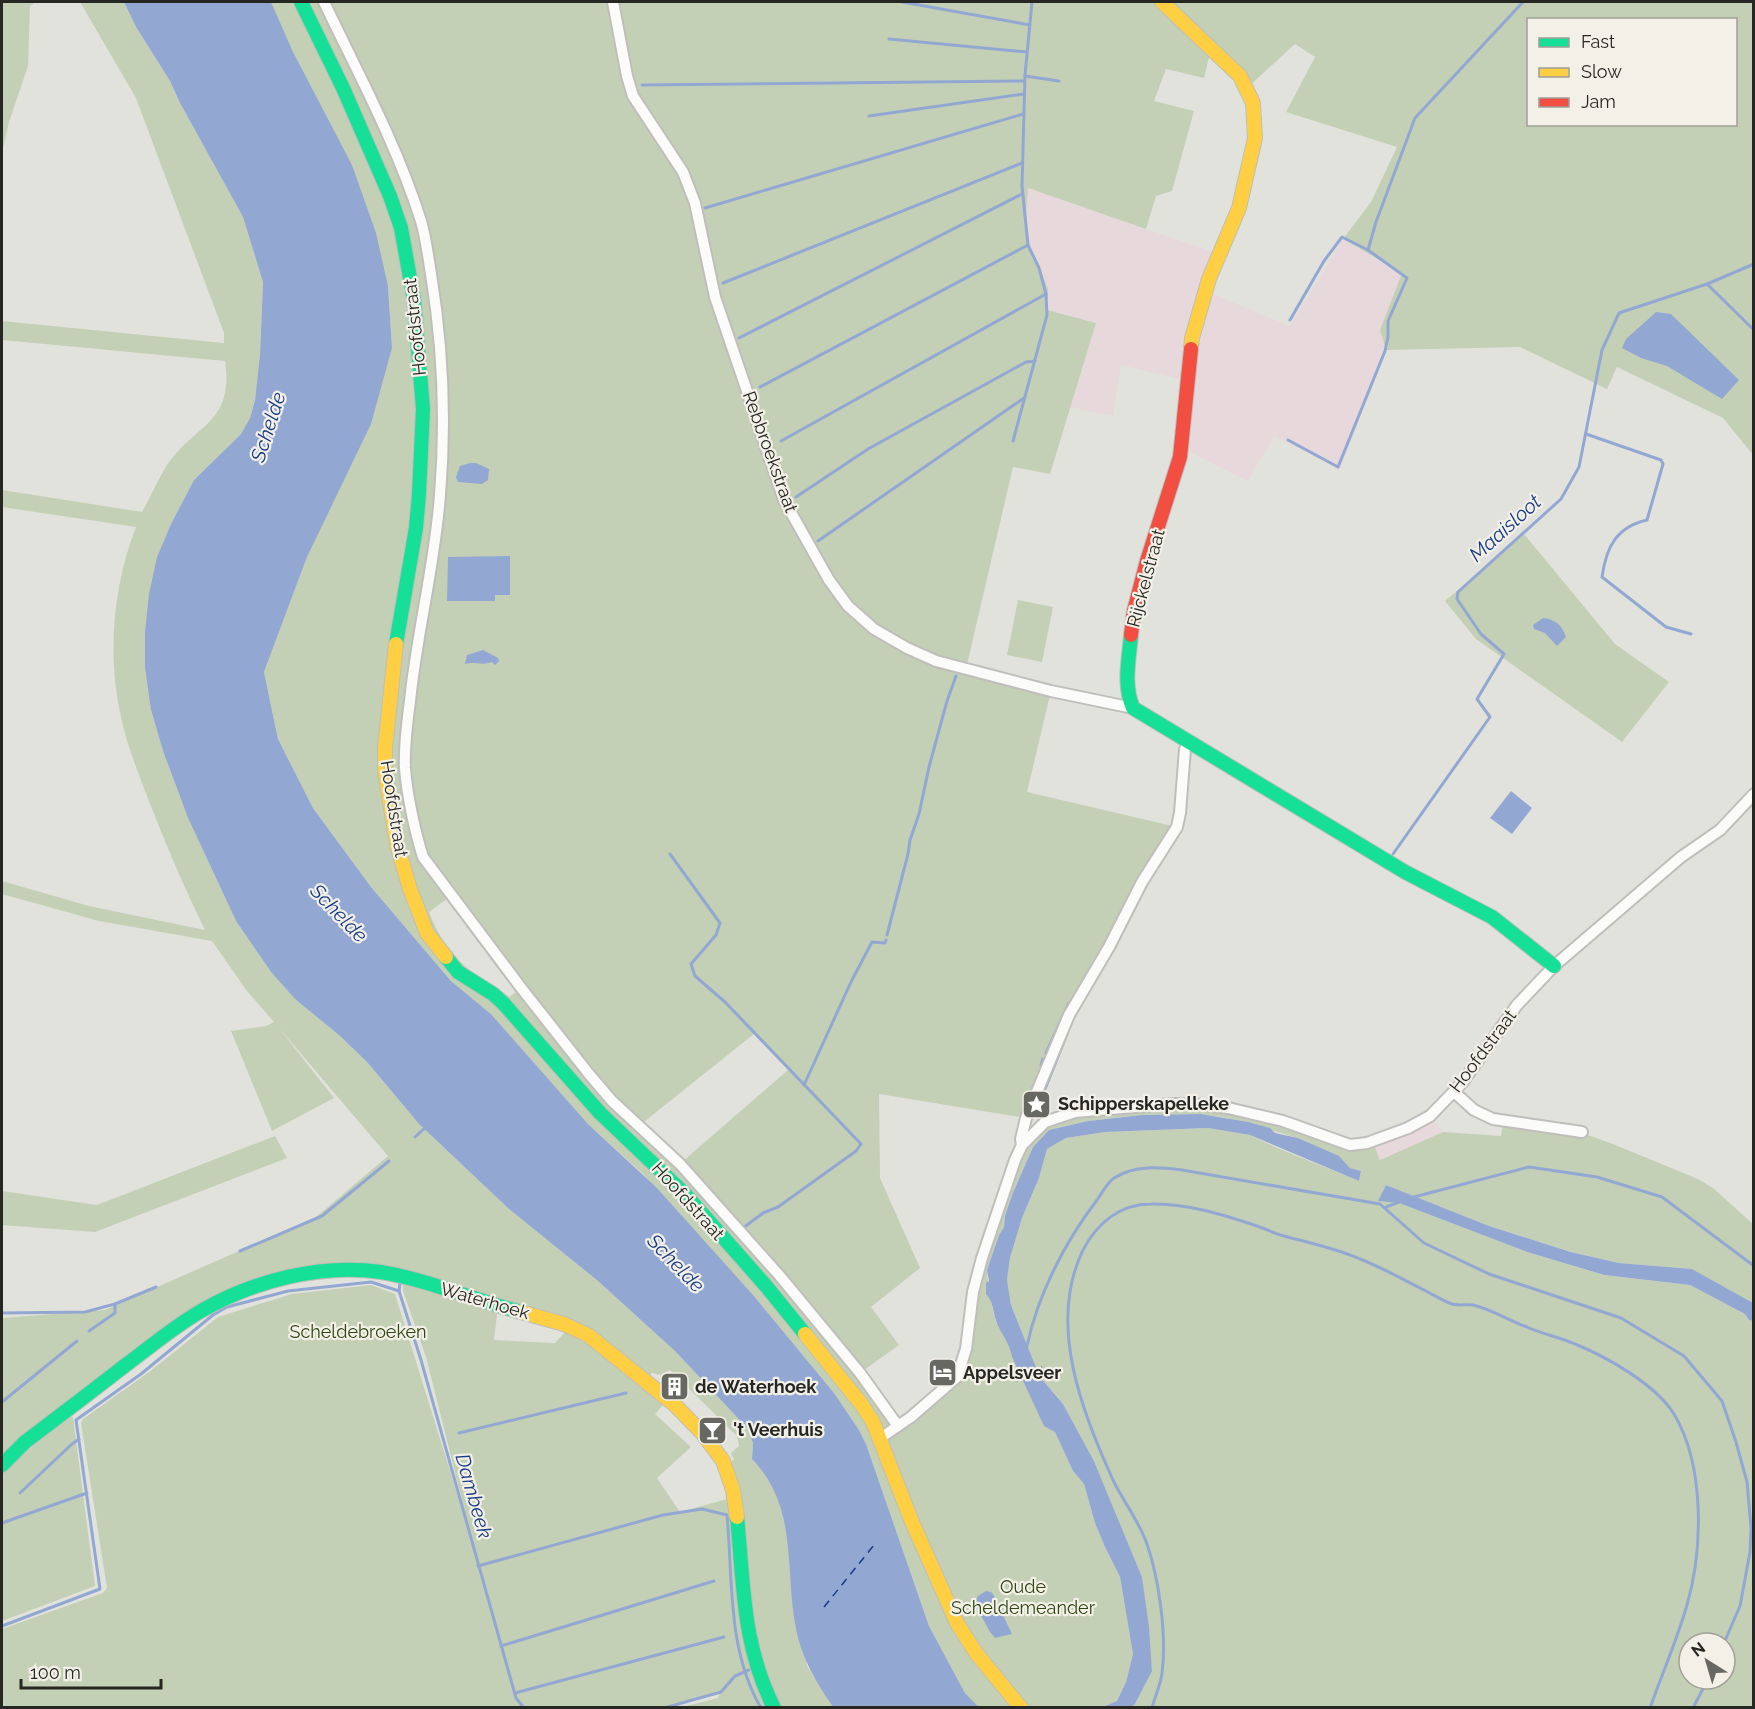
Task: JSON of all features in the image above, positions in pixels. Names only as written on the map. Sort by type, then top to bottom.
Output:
[{"type":"street","name":"Hoofdstraat","points":[[301,2],[343,88],[390,196],[401,228],[414,300],[423,409],[419,494],[416,528],[393,662],[385,771],[397,845],[418,913],[427,933],[458,972],[493,994],[502,1003],[600,1113],[668,1176],[766,1286],[862,1405],[873,1422],[879,1439],[957,1377],[969,1335],[974,1292],[982,1258],[1015,1160],[1022,1145],[1045,1122],[1075,1112],[1176,1104],[1206,1105],[1284,1121],[1350,1145],[1366,1143],[1408,1128],[1430,1116],[1454,1092],[1471,1073],[1517,1005],[1554,966],[1681,857],[1720,830],[1754,794]]},
{"type":"street","name":"Hoofdstraat","points":[[324,2],[410,189],[422,223],[435,298],[443,409],[440,496],[414,664],[405,748],[405,770],[417,840],[423,857],[589,1074],[612,1101],[680,1164],[779,1275],[860,1373],[898,1426]]},
{"type":"street","name":"Rebbroekstraat","points":[[613,2],[633,96],[683,172],[695,203],[715,297],[784,500],[829,580],[848,606],[874,629],[936,661],[1050,691],[1133,708]]},
{"type":"street","name":"Rijckelstraat","points":[[1133,708],[1128,697],[1126,674],[1134,611],[1179,457],[1192,338],[1209,279],[1239,208],[1255,138],[1253,104],[1240,76],[1162,2]]},
{"type":"street","points":[[1133,708],[1406,872],[1492,917],[1554,966]]},
{"type":"street","name":"Hoofdstraat","points":[[1022,1145],[1021,1139],[1029,1109],[1070,1016],[1142,882],[1177,827],[1185,750],[1190,744]]},
{"type":"street","points":[[1454,1092],[1474,1110],[1493,1119],[1582,1132]]},
{"type":"street","points":[[1029,1109],[1045,1122]]},
{"type":"street","name":"Waterhoek","points":[[2,1465],[35,1435],[183,1322],[208,1305],[267,1281],[316,1272],[361,1270],[404,1277],[528,1313],[585,1333],[605,1347],[646,1380],[703,1433],[723,1461],[734,1494],[747,1635],[762,1686],[774,1707]]},
{"type":"street","points":[[879,1439],[933,1572],[957,1623],[976,1653],[1021,1707]]},
{"type":"shaded area","points":[[1028,188],[1219,254],[1206,291],[1290,326],[1343,239],[1402,273],[1380,330],[1386,350],[1340,470],[1274,436],[1248,481],[1180,447],[1187,381],[1121,365],[1113,416],[1069,407],[1096,323],[1047,310],[1048,289],[1040,268],[1028,248],[1025,228]]},
{"type":"shaded area","points":[[1430,1116],[1443,1132],[1380,1160],[1374,1145]]},
{"type":"green space","points":[[2,2],[36,2],[30,6],[28,66],[9,122],[2,152]]},
{"type":"green space","name":"Scheldebroeken","points":[[80,2],[124,2],[136,27],[170,81],[243,217],[263,281],[260,354],[255,400],[250,418],[241,434],[194,480],[157,557],[151,710],[163,751],[188,818],[236,921],[271,972],[295,999],[367,1062],[419,1124],[509,1209],[598,1281],[676,1352],[747,1428],[753,1443],[752,1459],[775,1490],[785,1520],[807,1666],[833,1707],[682,1707],[718,1698],[720,1692],[664,1708],[4,1707],[2,1629],[103,1593],[107,1588],[81,1423],[83,1419],[149,1372],[218,1317],[292,1294],[371,1285],[395,1294],[474,1548],[426,1357],[403,1291],[403,1281],[385,1273],[231,1289],[2,1459],[2,1318],[105,1310],[316,1217],[388,1156],[279,1028],[334,1098],[272,1131],[231,1031],[266,1026],[274,1022],[247,991],[212,941],[99,921],[2,894],[2,881],[89,906],[205,930],[138,773],[126,736],[117,694],[114,645],[117,597],[128,549],[136,527],[2,507],[2,490],[142,512],[169,462],[211,420],[224,397],[225,361],[2,340],[2,321],[224,343],[224,333],[136,98]],"holes":[[[498,1306],[570,1327],[555,1343],[494,1340]],[[670,1370],[737,1436],[739,1446],[731,1453],[734,1459],[728,1466],[738,1496],[680,1512],[657,1478],[691,1447],[655,1414],[668,1400],[646,1379],[652,1373],[660,1375]]]},
{"type":"green space","name":"Oude Scheldemeander","points":[[271,2],[1753,2],[1753,455],[1723,418],[1617,367],[1607,389],[1520,347],[1386,350],[1380,330],[1402,273],[1343,239],[1371,202],[1397,147],[1286,112],[1315,57],[1295,44],[1246,89],[1211,49],[1204,78],[1166,69],[1154,101],[1194,111],[1172,191],[1156,196],[1146,229],[1028,188],[1025,228],[1028,247],[1040,268],[1048,289],[1047,310],[1096,323],[1050,474],[1013,467],[966,669],[1051,691],[1027,792],[1177,827],[1093,974],[1026,1118],[879,1094],[880,1178],[920,1268],[871,1307],[899,1345],[860,1373],[898,1426],[957,1378],[973,1292],[1022,1145],[1061,1115],[1206,1105],[1293,1128],[1374,1145],[1380,1160],[1443,1132],[1501,1136],[1503,1124],[1582,1133],[1613,1144],[1698,1179],[1713,1188],[1753,1224],[1753,1304],[1692,1269],[1619,1263],[1572,1252],[1489,1226],[1386,1185],[1379,1201],[1399,1203],[1527,1252],[1603,1275],[1690,1285],[1745,1314],[1749,1320],[1753,1321],[1753,1707],[1131,1707],[1135,1704],[1152,1670],[1142,1577],[1094,1461],[1063,1404],[1040,1377],[1011,1305],[1007,1280],[1010,1258],[1022,1218],[1039,1178],[1047,1149],[1066,1138],[1105,1132],[1208,1128],[1250,1135],[1359,1181],[1361,1171],[1350,1168],[1338,1156],[1298,1138],[1227,1118],[1201,1114],[1142,1115],[1088,1121],[1049,1130],[1033,1147],[1012,1195],[1004,1227],[987,1270],[990,1298],[996,1322],[1010,1345],[1012,1357],[1022,1378],[1055,1432],[1073,1471],[1084,1484],[1095,1523],[1120,1577],[1133,1654],[1126,1682],[1117,1701],[1105,1706],[979,1707],[965,1693],[929,1626],[866,1444],[834,1393],[754,1296],[643,1174],[588,1124],[491,1014],[451,981],[371,887],[313,808],[278,739],[264,672],[307,557],[392,348],[388,286]],"holes":[[[510,556],[510,594],[495,595]],[[451,896],[521,989],[509,997],[471,971],[444,942],[429,912]],[[754,1034],[788,1070],[682,1162],[640,1125]]]},
{"type":"green space","points":[[1524,534],[1615,644],[1669,682],[1622,742],[1476,639],[1445,601]]},
{"type":"green space","points":[[1018,600],[1053,607],[1042,662],[1007,655]]},
{"type":"green space","points":[[275,1136],[287,1158],[95,1232],[2,1225],[2,1191],[97,1205]]},
{"type":"green space","points":[[73,1417],[95,1586],[2,1621],[2,1473],[66,1418]]},
{"type":"water","name":"Schelde","points":[[124,2],[271,2],[293,52],[352,165],[376,233],[388,286],[392,348],[371,424],[307,557],[264,672],[278,739],[313,808],[371,887],[451,981],[491,1014],[588,1124],[656,1187],[754,1296],[834,1393],[866,1444],[929,1626],[965,1693],[979,1707],[833,1707],[810,1670],[802,1650],[796,1629],[783,1518],[777,1498],[767,1478],[752,1459],[753,1443],[747,1428],[676,1352],[598,1281],[509,1209],[419,1124],[367,1062],[295,999],[271,972],[236,921],[188,818],[163,751],[151,710],[145,667],[145,632],[149,594],[157,557],[171,524],[194,480],[241,434],[250,418],[255,400],[260,354],[263,282],[243,217],[170,81],[136,27]]},
{"type":"water","points":[[1656,312],[1671,314],[1739,380],[1722,399],[1667,366],[1641,358],[1622,348],[1626,339]]},
{"type":"water","points":[[476,463],[489,469],[488,480],[482,484],[458,482],[456,477],[460,466]]},
{"type":"water","points":[[510,556],[510,595],[495,595],[495,601],[447,601],[448,557]]},
{"type":"water","points":[[1543,618],[1558,623],[1566,637],[1557,646],[1545,633],[1534,629],[1533,625]]},
{"type":"water","points":[[483,650],[498,658],[499,661],[495,665],[492,662],[465,664],[467,655]]},
{"type":"water","points":[[1511,791],[1532,808],[1512,834],[1490,818]]},
{"type":"water","points":[[1201,1114],[1248,1122],[1270,1128],[1275,1133],[1298,1138],[1339,1156],[1350,1168],[1361,1171],[1359,1181],[1250,1135],[1208,1128],[1105,1132],[1066,1138],[1047,1149],[1010,1258],[1007,1280],[1011,1305],[1040,1377],[1063,1404],[1094,1461],[1142,1577],[1152,1671],[1135,1704],[1131,1707],[1081,1707],[1105,1706],[1117,1701],[1126,1682],[1133,1654],[1120,1577],[1095,1523],[1084,1484],[1073,1471],[1055,1432],[1044,1426],[996,1321],[986,1294],[986,1283],[989,1281],[987,1270],[1004,1227],[1012,1195],[1033,1147],[1049,1130],[1088,1121],[1142,1115]]},
{"type":"water","points":[[1386,1185],[1489,1226],[1571,1252],[1619,1263],[1692,1269],[1753,1303],[1753,1321],[1749,1320],[1745,1314],[1690,1285],[1604,1275],[1527,1252],[1399,1203],[1378,1201]]},
{"type":"water","points":[[986,1591],[993,1594],[1012,1634],[995,1638],[990,1632],[974,1603],[978,1596]]},
{"type":"waterway","points":[[902,2],[1030,25]]},
{"type":"waterway","points":[[1013,441],[1047,315],[1046,294],[1039,268],[1028,245],[1022,186],[1025,75],[1032,2]]},
{"type":"waterway","points":[[1290,320],[1324,261],[1342,237],[1368,250],[1376,222],[1415,118],[1523,2]]},
{"type":"waterway","points":[[889,39],[1027,52]]},
{"type":"waterway","points":[[1025,76],[1059,81]]},
{"type":"waterway","points":[[642,85],[1024,81]]},
{"type":"waterway","points":[[869,116],[1024,94]]},
{"type":"waterway","points":[[705,208],[1023,114]]},
{"type":"waterway","points":[[723,283],[1022,163]]},
{"type":"waterway","points":[[739,338],[1022,194]]},
{"type":"waterway","points":[[760,387],[1028,245]]},
{"type":"waterway","points":[[1288,440],[1338,467],[1385,351],[1388,321],[1407,278],[1368,250]]},
{"type":"waterway","name":"Maaisloot","points":[[1393,854],[1490,717],[1477,699],[1504,654],[1481,634],[1457,599],[1458,592],[1561,499],[1579,467],[1602,350],[1619,313],[1707,284],[1754,264]]},
{"type":"waterway","points":[[1707,284],[1754,330]]},
{"type":"waterway","points":[[781,441],[1046,294]]},
{"type":"waterway","points":[[796,497],[868,449],[1026,362],[1035,361]]},
{"type":"waterway","points":[[818,541],[1024,398]]},
{"type":"waterway","points":[[1586,434],[1661,460],[1663,464],[1647,520],[1627,528],[1614,540],[1606,557],[1602,577],[1666,627],[1691,634]]},
{"type":"waterway","points":[[887,935],[929,767],[956,676]]},
{"type":"waterway","points":[[670,854],[720,923],[716,935],[691,964],[695,976],[725,1002],[861,1144],[856,1151],[778,1207],[763,1213],[743,1228]]},
{"type":"waterway","points":[[804,1085],[872,942],[885,943],[886,940]]},
{"type":"waterway","points":[[1046,1053],[1069,1003]]},
{"type":"waterway","points":[[1045,1089],[1067,1034]]},
{"type":"waterway","points":[[1041,1065],[1043,1059]]},
{"type":"waterway","points":[[415,1137],[427,1126]]},
{"type":"waterway","points":[[240,1251],[322,1216],[389,1161]]},
{"type":"waterway","points":[[1414,1197],[1529,1167],[1597,1177],[1662,1197],[1754,1266]]},
{"type":"waterway","points":[[1027,1346],[1038,1307],[1054,1269],[1074,1233],[1107,1185],[1122,1174],[1147,1168],[1173,1169],[1380,1204],[1424,1243],[1489,1274],[1621,1318],[1684,1356],[1722,1401],[1747,1482],[1751,1528],[1750,1552],[1740,1606],[1729,1631]]},
{"type":"waterway","points":[[1386,1207],[1399,1202]]},
{"type":"waterway","points":[[1152,1708],[1161,1677],[1163,1658],[1163,1625],[1155,1574],[1144,1536],[1113,1480],[1090,1425],[1080,1396],[1068,1337],[1068,1307],[1073,1278],[1089,1240],[1102,1224],[1120,1211],[1129,1207],[1151,1204],[1178,1205],[1205,1210],[1351,1255],[1449,1303],[1480,1307],[1588,1350],[1643,1382],[1666,1403],[1684,1435],[1691,1458],[1696,1483],[1698,1534],[1696,1559],[1687,1605],[1650,1708]]},
{"type":"waterway","points":[[2,1626],[100,1589],[76,1420],[141,1374],[213,1315],[227,1307],[288,1291],[371,1282],[399,1291]]},
{"type":"waterway","name":"Dambeek","points":[[400,1283],[399,1291],[421,1360],[516,1698],[524,1708]]},
{"type":"waterway","points":[[89,1331],[115,1313],[115,1304],[156,1287]]},
{"type":"waterway","points":[[2,1313],[85,1312],[115,1304]]},
{"type":"waterway","points":[[2,1402],[77,1341]]},
{"type":"waterway","points":[[459,1433],[626,1393]]},
{"type":"waterway","points":[[20,1493],[79,1439]]},
{"type":"waterway","points":[[2,1523],[87,1493]]},
{"type":"waterway","points":[[478,1566],[663,1515],[702,1509],[727,1515],[731,1589],[737,1639],[742,1663],[761,1708]]},
{"type":"waterway","points":[[501,1646],[714,1581]]},
{"type":"waterway","points":[[515,1693],[724,1637]]},
{"type":"waterway","points":[[664,1708],[721,1692],[735,1676],[749,1670]]},
{"type":"waterway","points":[[1693,1708],[1702,1691]]},
{"type":"ferry route","points":[[1017,1381],[1042,1367]]},
{"type":"ferry route","points":[[824,1607],[874,1545]]},
{"type":"traffic: fast","points":[[301,2],[343,88],[390,196],[401,228],[414,300],[423,409],[419,494],[416,528],[396,644]]},
{"type":"traffic: fast","points":[[1131,635],[1127,681],[1133,708],[1405,872],[1492,917],[1554,966]]},
{"type":"traffic: fast","points":[[446,957],[458,972],[503,1003],[600,1113],[684,1193],[805,1334]]},
{"type":"traffic: fast","points":[[2,1465],[25,1442],[181,1324],[221,1300],[265,1283],[311,1272],[335,1270],[381,1272],[417,1280],[521,1312]]},
{"type":"traffic: fast","points":[[737,1517],[743,1591],[750,1638],[774,1708]]},
{"type":"traffic: slow","points":[[1162,2],[1240,76],[1253,103],[1255,138],[1239,208],[1209,279],[1191,349]]},
{"type":"traffic: slow","points":[[396,644],[385,748],[385,771],[397,845],[410,889],[427,933],[446,957]]},
{"type":"traffic: slow","points":[[521,1312],[564,1324],[588,1335],[675,1405],[703,1434],[723,1461],[733,1490],[737,1517]]},
{"type":"traffic: slow","points":[[805,1334],[873,1422],[912,1522],[957,1623],[976,1653],[1021,1708]]},
{"type":"traffic: jam","points":[[1131,635],[1134,611],[1147,561],[1180,457],[1191,349]]},
{"type":"place","name":"Schipperskapelleke","points":[[1037,1104]]},
{"type":"place","name":"Appelsveer","points":[[942,1373]]},
{"type":"place","name":"de Waterhoek","points":[[674,1387]]},
{"type":"place","name":"'t Veerhuis","points":[[712,1430]]}]
